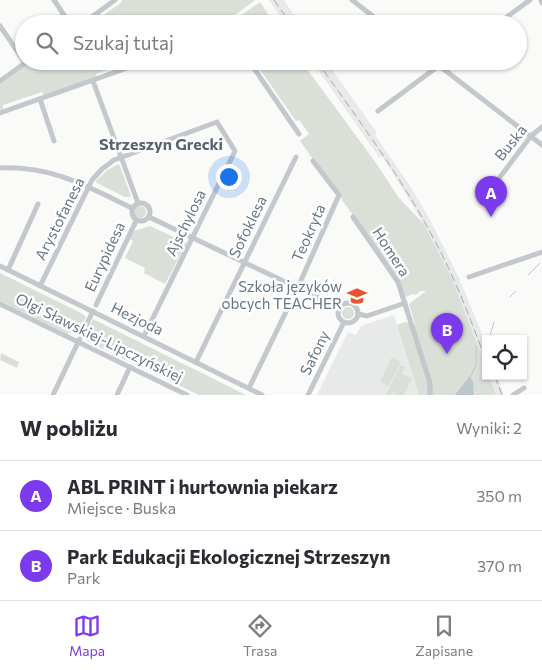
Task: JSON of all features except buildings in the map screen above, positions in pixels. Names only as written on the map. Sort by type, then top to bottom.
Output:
[{"type":"street","points":[[54,0],[64,15]]},
{"type":"street","points":[[94,15],[115,0]]},
{"type":"street","points":[[352,0],[371,15]]},
{"type":"street","points":[[509,15],[530,0]]},
{"type":"street","points":[[0,26],[15,48]]},
{"type":"street","points":[[0,81],[15,70]]},
{"type":"street","points":[[0,113],[122,70]]},
{"type":"street","points":[[255,70],[300,134]]},
{"type":"street","points":[[378,111],[434,70]]},
{"type":"street","points":[[444,70],[542,145]]},
{"type":"street","points":[[92,81],[138,203]]},
{"type":"street","points":[[40,99],[54,141]]},
{"type":"street","name":"Arystofanesa","points":[[40,286],[89,187],[102,169],[121,158],[217,122]]},
{"type":"street","name":"Ajschylosa","points":[[144,336],[235,151],[217,122]]},
{"type":"street","name":"Buska","points":[[500,177],[531,136],[542,127]]},
{"type":"street","name":"Sofoklesa","points":[[196,362],[296,157]]},
{"type":"street","name":"Teokryta","points":[[249,388],[298,287],[339,195],[313,161]]},
{"type":"street","points":[[0,168],[22,168],[64,176],[132,208]]},
{"type":"street","points":[[138,203],[145,204],[150,209],[149,217],[143,222],[136,221],[131,215],[132,208],[138,203]]},
{"type":"street","points":[[8,270],[38,204]]},
{"type":"street","points":[[149,217],[340,308]]},
{"type":"street","name":"Homera","points":[[353,217],[396,280],[430,383],[430,395]]},
{"type":"street","name":"Eurypidesa","points":[[96,305],[136,221]]},
{"type":"street","points":[[469,277],[542,253]]},
{"type":"street","name":"Hezjoda","points":[[0,266],[262,395]]},
{"type":"street","points":[[358,314],[367,316],[405,303]]},
{"type":"street","name":"Olgi Sławskiej-Lipczyńskiej","points":[[0,304],[183,394]]},
{"type":"street","points":[[344,304],[355,306],[358,314],[352,322],[344,322],[339,317],[340,308],[344,304]]},
{"type":"street","points":[[53,395],[93,311]]},
{"type":"street","name":"Safony","points":[[308,395],[344,322]]},
{"type":"street","points":[[117,395],[130,367]]},
{"type":"street","points":[[513,395],[524,388]]},
{"type":"shaded area","points":[[121,0],[255,0],[235,15],[104,15],[122,2]]},
{"type":"shaded area","points":[[269,0],[284,0],[294,15],[279,15]]},
{"type":"shaded area","points":[[260,2],[269,15],[242,15]]},
{"type":"shaded area","points":[[19,70],[106,70],[96,74],[97,77],[44,97],[42,92],[3,105],[3,109],[0,110],[0,84]]},
{"type":"shaded area","points":[[260,70],[308,70],[376,163],[399,198],[424,224],[452,279],[482,357],[482,380],[490,380],[496,395],[431,395],[409,304],[426,291],[420,291],[416,295],[413,294],[405,297],[397,277],[300,141],[309,134],[299,120],[296,121]]},
{"type":"shaded area","points":[[318,70],[332,70],[377,133],[375,135],[412,189],[430,220],[458,276],[483,335],[482,357],[451,277],[424,224],[386,162],[381,156],[378,158],[378,155]]},
{"type":"shaded area","points":[[119,164],[131,196],[129,197],[125,197],[95,182],[107,170]]},
{"type":"shaded area","points":[[138,206],[142,206],[146,212],[142,218],[138,218],[134,214],[134,210]]},
{"type":"shaded area","points":[[150,226],[187,243],[165,284],[144,273],[145,268],[125,258],[133,241],[130,239],[134,231]]},
{"type":"shaded area","points":[[0,273],[83,314],[86,317],[78,333],[73,334],[69,332],[68,334],[0,301]]},
{"type":"shaded area","points":[[346,307],[350,307],[354,313],[350,319],[346,319],[342,315],[342,311]]},
{"type":"shaded area","points":[[394,315],[419,395],[317,395],[348,332],[356,335],[361,326]]},
{"type":"shaded area","points":[[93,319],[246,395],[199,395],[87,341],[85,336]]},
{"type":"shaded area","points":[[405,322],[409,323],[429,385],[428,395],[419,395],[397,325]]},
{"type":"shaded area","points":[[1,353],[19,362],[17,368],[0,360]]},
{"type":"shaded area","points":[[392,357],[401,362],[389,386],[380,382]]},
{"type":"shaded area","points":[[401,365],[405,367],[402,374],[412,378],[404,395],[394,395],[395,393],[393,392],[391,395],[386,395]]},
{"type":"shaded area","points":[[469,377],[473,382],[474,395],[455,395]]},
{"type":"shaded area","points":[[490,380],[498,380],[504,395],[496,395]]},
{"type":"waterway","points":[[528,275],[540,263]]},
{"type":"waterway","points":[[510,297],[516,291]]},
{"type":"waterway","points":[[490,335],[494,322]]},
{"type":"waterway","points":[[470,378],[476,365],[476,346]]},
{"type":"railway","points":[[274,0],[285,15]]},
{"type":"railway","points":[[323,70],[376,145],[418,210],[454,279],[482,351]]},
{"type":"railway","points":[[496,380],[502,395]]},
{"type":"place","name":"ABL PRINT i hurtownia piekarz","points":[[491,217]]},
{"type":"place","name":"Szkoła języków obcych TEACHER","points":[[357,296]]},
{"type":"place","name":"Park Edukacji Ekologicznej Strzeszyn","points":[[447,354]]},
{"type":"district","name":"Strzeszyn Grecki","points":[[161,144]]}]
